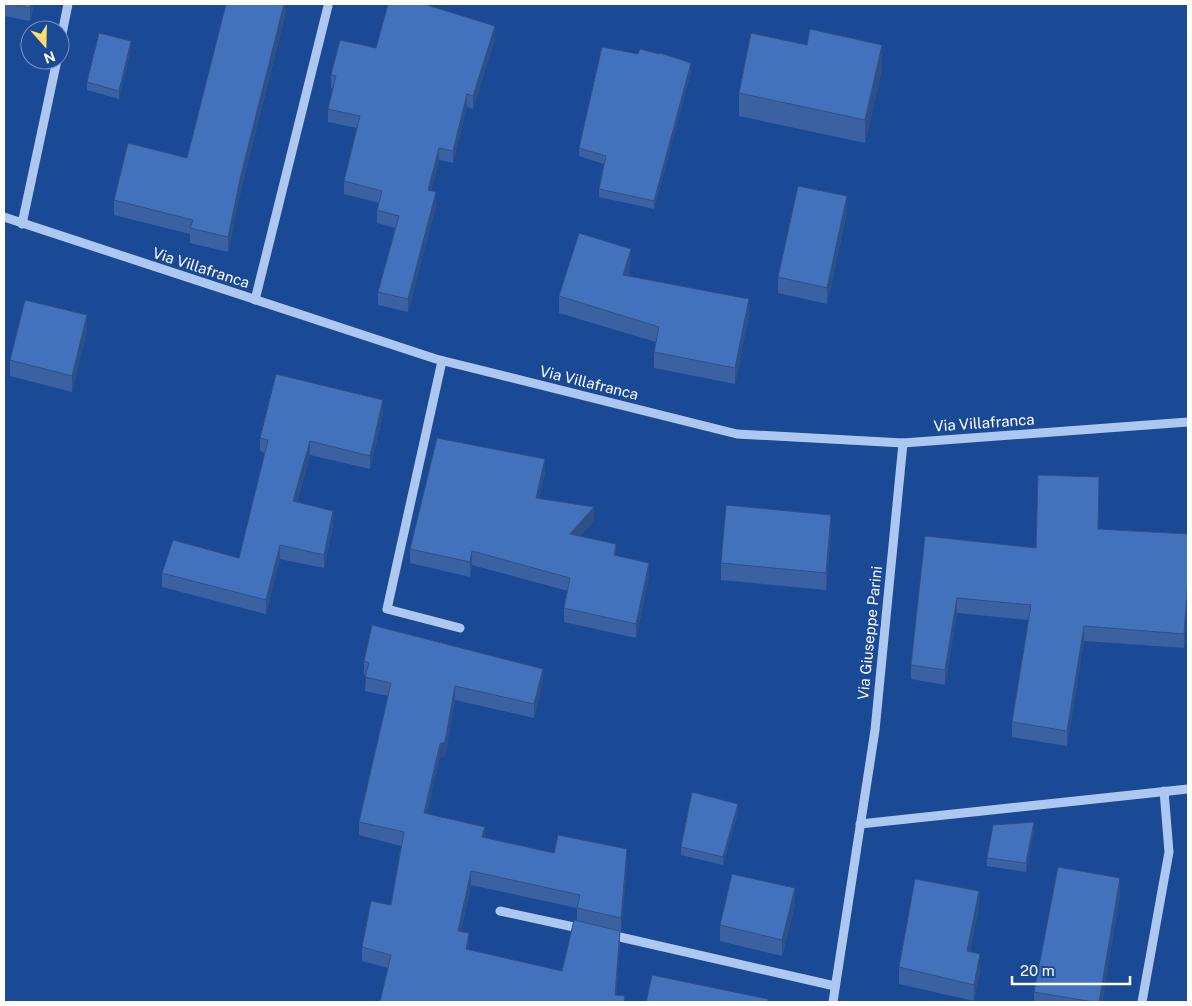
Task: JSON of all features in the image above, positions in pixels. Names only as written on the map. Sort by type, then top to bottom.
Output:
[{"type":"street","points":[[65,20],[68,4]]},
{"type":"street","points":[[255,300],[328,6]]},
{"type":"street","points":[[22,224],[55,70]]},
{"type":"street","name":"Via Villafranca","points":[[4,217],[442,361],[737,434],[903,443],[1188,422]]},
{"type":"street","points":[[442,361],[387,609],[460,628]]},
{"type":"street","name":"Via Giuseppe Parini","points":[[833,1002],[875,730],[903,443]]},
{"type":"street","points":[[860,824],[1188,789]]},
{"type":"street","points":[[1142,1002],[1169,852],[1164,792]]},
{"type":"street","points":[[500,910],[596,932]]},
{"type":"street","points":[[606,934],[835,986]]},
{"type":"building","points":[[12,4],[31,4],[30,8]]},
{"type":"building","points":[[226,4],[284,4],[241,175],[228,237],[190,228],[193,220],[114,200],[128,143],[187,158]]},
{"type":"building","points":[[388,4],[427,4],[495,26],[473,96],[467,94],[453,151],[439,148],[428,190],[436,192],[408,299],[378,292],[399,216],[377,210],[382,191],[344,181],[360,116],[328,109],[336,76],[331,75],[340,40],[376,48]]},
{"type":"building","points":[[810,29],[882,45],[865,120],[739,93],[751,33],[807,45]]},
{"type":"building","points":[[99,33],[131,41],[119,91],[87,82]]},
{"type":"building","points":[[602,47],[638,54],[640,49],[691,63],[654,201],[599,189],[606,156],[579,148]]},
{"type":"building","points":[[798,186],[847,196],[827,288],[778,277]]},
{"type":"building","points":[[579,233],[631,249],[623,275],[749,299],[735,368],[654,352],[659,327],[559,296]]},
{"type":"building","points":[[25,300],[87,315],[72,376],[10,360]]},
{"type":"building","points":[[276,374],[383,400],[370,456],[310,441],[293,501],[333,511],[324,555],[280,545],[266,600],[162,573],[173,540],[239,558],[268,440],[260,438]]},
{"type":"building","points":[[437,438],[545,459],[536,498],[594,507],[570,534],[616,544],[614,555],[649,563],[636,624],[564,608],[570,578],[472,551],[470,562],[410,549]]},
{"type":"building","points":[[1038,475],[1099,477],[1098,529],[1188,534],[1188,580],[1184,634],[1084,626],[1067,731],[1012,722],[1031,605],[957,598],[945,670],[911,665],[925,536],[1036,548]]},
{"type":"building","points":[[726,505],[831,515],[826,573],[721,563]]},
{"type":"building","points":[[372,625],[543,669],[534,704],[455,686],[445,742],[440,744],[424,813],[485,827],[482,837],[554,853],[558,835],[627,849],[621,918],[577,908],[580,895],[471,871],[458,931],[469,933],[466,949],[562,971],[574,920],[620,931],[615,995],[625,996],[624,1002],[380,1002],[391,955],[362,947],[371,901],[391,905],[404,832],[359,822],[391,683],[365,677],[369,663],[364,661]]},
{"type":"building","points":[[692,792],[738,804],[723,857],[681,847]]},
{"type":"building","points":[[1034,822],[1026,863],[987,858],[993,825]]},
{"type":"building","points":[[1058,867],[1120,878],[1099,1002],[1034,992]]},
{"type":"building","points":[[732,874],[795,888],[782,940],[720,925]]},
{"type":"building","points":[[915,879],[979,891],[967,951],[980,954],[974,985],[899,967]]},
{"type":"building","points":[[652,975],[768,999],[767,1002],[646,1002]]}]
